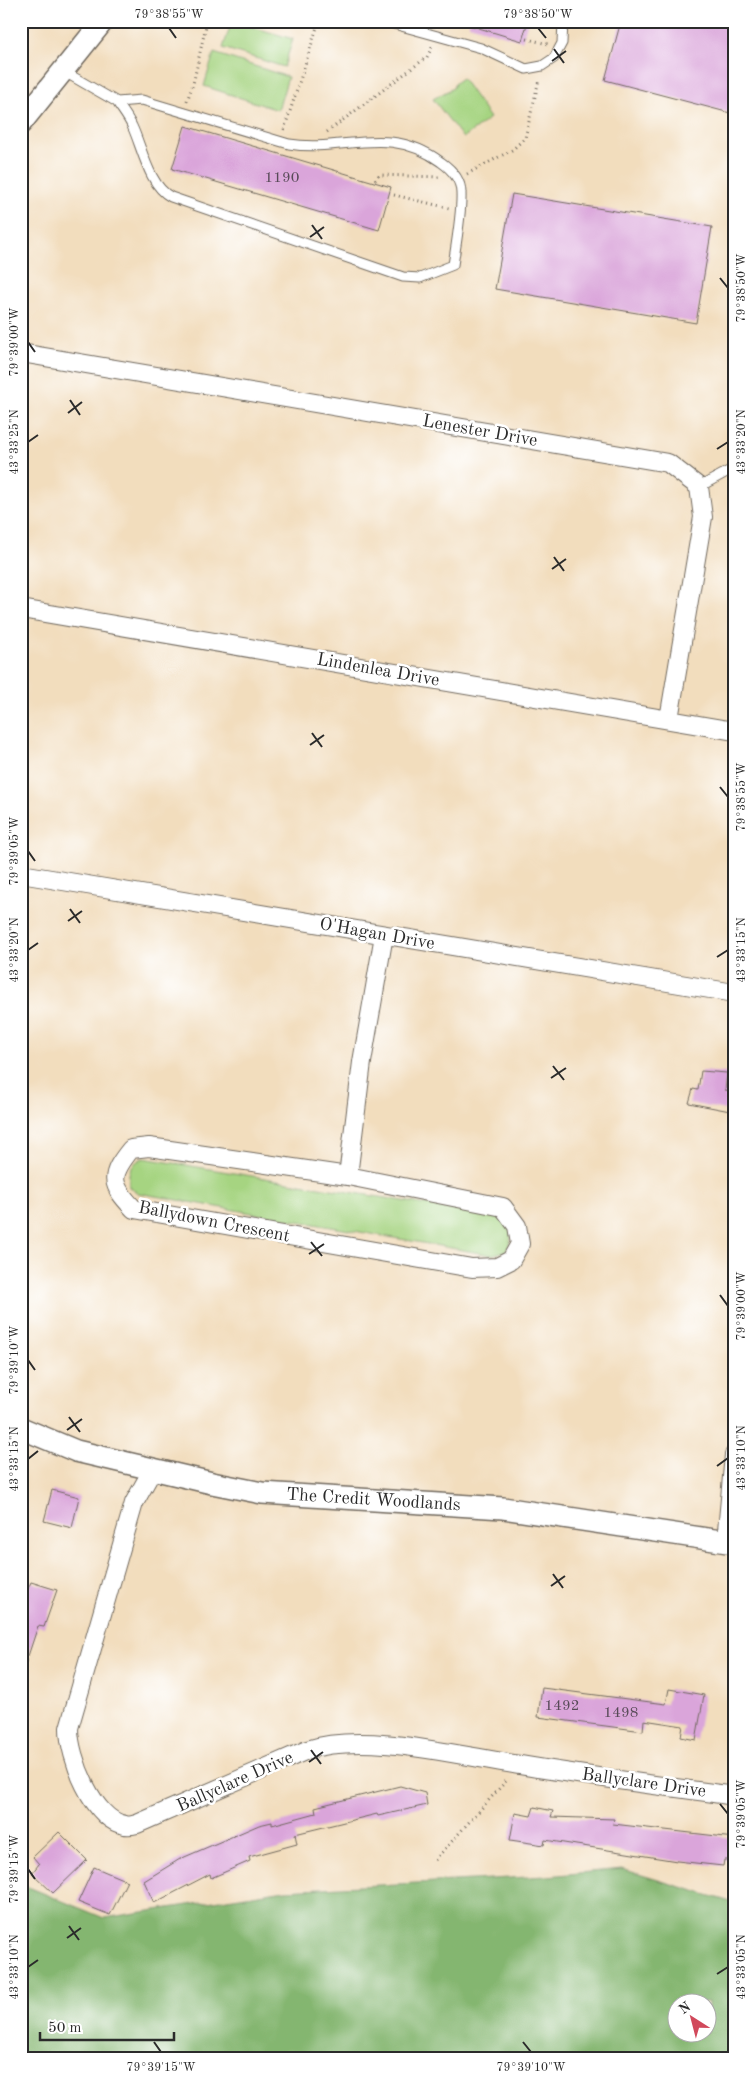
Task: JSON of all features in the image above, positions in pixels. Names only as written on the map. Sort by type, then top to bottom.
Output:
[{"type":"street","points":[[21,123],[104,21]]},
{"type":"street","name":"Lenester Drive","points":[[21,353],[668,463],[698,487]]},
{"type":"street","points":[[669,719],[703,516],[698,487]]},
{"type":"street","name":"Lindenlea Drive","points":[[21,609],[734,730]]},
{"type":"street","name":"O'Hagan Drive","points":[[21,874],[734,993]]},
{"type":"street","points":[[348,1176],[362,1062],[384,935]]},
{"type":"street","name":"Ballydown Crescent","points":[[149,1146],[348,1176],[504,1207],[517,1226],[520,1244],[512,1260],[497,1267],[472,1268],[134,1209],[121,1196],[115,1177],[119,1164],[131,1149],[149,1146]]},
{"type":"street","name":"The Credit Woodlands","points":[[21,1428],[76,1452],[262,1493],[503,1508],[730,1543]]},
{"type":"street","points":[[730,1543],[734,1455]]},
{"type":"street","name":"Ballyclare Drive","points":[[154,1469],[134,1503],[68,1728],[68,1741],[73,1758],[95,1802],[102,1812],[114,1821],[125,1825],[137,1824],[307,1750],[336,1743],[422,1749],[520,1766],[734,1796]]},
{"type":"lane","points":[[383,21],[481,48],[522,68],[537,68],[554,58],[562,43],[563,21]]},
{"type":"lane","points":[[62,71],[117,102],[131,124],[156,183],[165,194],[403,277],[420,278],[453,265],[461,192],[455,176],[436,158],[393,142],[374,140],[311,146],[295,145],[142,100],[117,102]]},
{"type":"lane","points":[[698,487],[734,468]]},
{"type":"path","points":[[183,111],[193,84],[207,21]]},
{"type":"path","points":[[291,134],[283,132],[320,21]]},
{"type":"path","points":[[325,133],[427,57],[434,35]]},
{"type":"path","points":[[527,39],[550,44],[562,43]]},
{"type":"path","points":[[466,174],[512,150],[524,138],[540,76],[537,68]]},
{"type":"path","points":[[376,180],[379,175],[448,178]]},
{"type":"path","points":[[394,195],[459,210]]},
{"type":"path","points":[[435,1860],[520,1766]]},
{"type":"green space","points":[[232,21],[293,39],[284,67],[223,48]]},
{"type":"green space","points":[[214,53],[288,77],[278,110],[204,86]]},
{"type":"green space","points":[[462,78],[490,118],[463,138],[433,99],[453,88],[455,83]]},
{"type":"green space","points":[[143,1158],[500,1217],[510,1229],[511,1237],[506,1251],[491,1255],[138,1193],[129,1187],[129,1173],[132,1166]]},
{"type":"green space","points":[[622,1869],[734,1903],[734,2059],[21,2059],[21,1884],[104,1918],[285,1890],[547,1876]]},
{"type":"building","points":[[469,21],[528,21],[522,41],[469,25]]},
{"type":"building","points":[[621,21],[734,21],[734,114],[605,80]]},
{"type":"building","points":[[185,126],[391,187],[379,230],[172,169]]},
{"type":"building","points":[[512,194],[712,227],[696,323],[495,289]]},
{"type":"building","points":[[701,1071],[727,1073],[725,1090],[732,1091],[730,1111],[689,1103],[693,1089],[698,1090]]},
{"type":"building","points":[[52,1490],[79,1497],[72,1528],[44,1521]]},
{"type":"building","points":[[31,1582],[57,1590],[44,1627],[38,1626],[24,1668],[21,1668],[21,1604]]},
{"type":"building","points":[[542,1688],[666,1704],[669,1689],[704,1695],[696,1740],[681,1737],[683,1726],[644,1720],[643,1731],[538,1717]]},
{"type":"building","points":[[400,1786],[425,1793],[427,1805],[378,1816],[377,1814],[295,1834],[297,1844],[249,1857],[250,1861],[211,1878],[210,1874],[154,1903],[144,1881],[180,1859],[259,1825],[272,1822],[272,1825],[316,1813],[315,1807]]},
{"type":"building","points":[[534,1807],[553,1811],[551,1817],[614,1819],[613,1824],[734,1838],[734,1860],[724,1860],[723,1866],[677,1861],[545,1840],[544,1845],[510,1840],[515,1813],[531,1816]]},
{"type":"building","points":[[59,1832],[87,1860],[53,1893],[32,1873],[39,1864],[33,1857]]},
{"type":"building","points":[[94,1867],[127,1881],[110,1915],[78,1902]]}]
